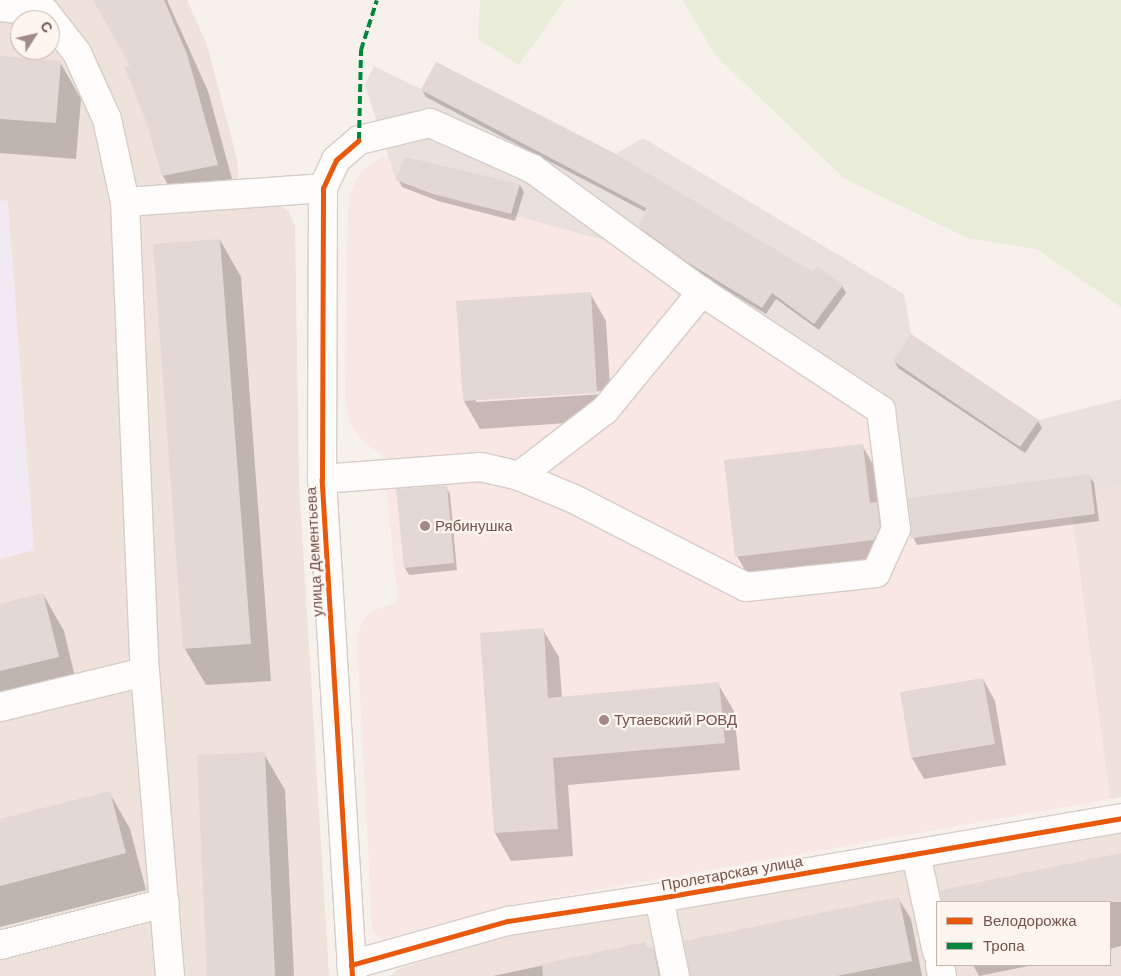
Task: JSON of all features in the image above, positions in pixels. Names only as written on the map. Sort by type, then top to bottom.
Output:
[{"type":"street","points":[[0,8],[38,6],[77,53],[107,119],[125,202],[145,672],[170,976]]},
{"type":"street","name":"улица Дементьева","points":[[351,971],[322,479],[323,188],[336,160],[359,140],[430,124],[533,169],[702,292]]},
{"type":"street","points":[[125,202],[323,188]]},
{"type":"street","points":[[322,479],[482,467],[519,476],[574,499],[746,587],[876,573],[896,529],[881,410],[702,292],[605,410],[519,476]]},
{"type":"street","points":[[0,707],[145,672]]},
{"type":"street","name":"Пролетарская улица","points":[[351,971],[508,921],[659,898],[1121,818]]},
{"type":"street","points":[[916,854],[936,947]]},
{"type":"street","points":[[659,898],[675,976]]},
{"type":"street","points":[[0,945],[164,903]]},
{"type":"shaded area","points":[[0,0],[187,0],[207,45],[237,159],[241,206],[281,206],[288,210],[295,225],[299,482],[329,976],[0,976]]},
{"type":"shaded area","points":[[436,62],[616,154],[643,138],[904,294],[911,334],[1039,420],[1121,399],[1121,485],[1093,490],[1095,514],[912,538],[892,429],[611,242],[456,200],[396,180],[365,85],[374,66],[421,89]]},
{"type":"shaded area","points":[[388,155],[396,180],[456,200],[611,242],[892,429],[912,538],[1072,517],[1110,799],[506,906],[383,939],[376,936],[372,926],[357,640],[362,620],[374,610],[398,602],[383,455],[364,443],[350,424],[345,398],[348,209],[350,192],[362,171],[379,158]]},
{"type":"shaded area","points":[[0,200],[8,201],[34,550],[0,559]]},
{"type":"shaded area","points":[[1121,485],[1121,797],[1110,799],[1072,517],[1095,514],[1092,490]]},
{"type":"shaded area","points":[[1121,833],[1121,976],[390,976],[398,969],[511,934]]},
{"type":"green space","points":[[480,0],[565,0],[519,65],[478,39]]},
{"type":"green space","points":[[683,0],[1121,0],[1121,307],[1037,249],[967,238],[844,178],[715,55]]},
{"type":"building","points":[[93,0],[164,0],[187,54],[218,165],[162,176],[146,121],[124,66],[130,66]]},
{"type":"building","points":[[0,56],[10,57],[10,60],[61,61],[56,123],[0,119]]},
{"type":"building","points":[[436,62],[616,154],[813,272],[817,266],[843,285],[814,324],[772,293],[762,308],[687,262],[639,227],[646,208],[421,90]]},
{"type":"building","points":[[405,157],[520,184],[511,214],[433,194],[396,180]]},
{"type":"building","points":[[220,239],[251,644],[183,649],[153,244]]},
{"type":"building","points":[[591,292],[597,393],[463,401],[456,301]]},
{"type":"building","points":[[911,334],[1039,420],[1020,447],[893,361]]},
{"type":"building","points":[[863,444],[870,503],[877,502],[880,527],[874,540],[735,557],[724,460]]},
{"type":"building","points":[[1090,474],[1095,514],[912,538],[910,536],[912,527],[908,498]]},
{"type":"building","name":"Рябинушка","points":[[447,485],[454,563],[404,568],[396,489]]},
{"type":"building","points":[[43,593],[59,657],[0,671],[0,604]]},
{"type":"building","name":"Тутаевский РОВД","points":[[544,628],[548,698],[719,682],[725,743],[553,758],[558,829],[494,833],[480,633]]},
{"type":"building","points":[[983,678],[995,744],[911,758],[900,692]]},
{"type":"building","points":[[265,752],[275,976],[207,976],[197,755]]},
{"type":"building","points":[[110,791],[126,853],[0,886],[0,819]]},
{"type":"building","points":[[1121,853],[1121,902],[942,901],[941,890]]},
{"type":"building","points":[[899,897],[912,961],[837,976],[690,976],[684,941]]},
{"type":"building","points":[[645,942],[647,948],[653,947],[659,976],[543,976],[542,964]]},
{"type":"marked path","points":[[359,140],[361,50],[377,0]]},
{"type":"cycle path","points":[[352,976],[322,479],[323,188],[336,160],[359,140]]},
{"type":"cycle path","points":[[351,965],[508,921],[659,898],[1121,818]]},
{"type":"place","name":"Рябинушка","points":[[425,526]]},
{"type":"place","name":"Тутаевский РОВД","points":[[604,720]]}]
